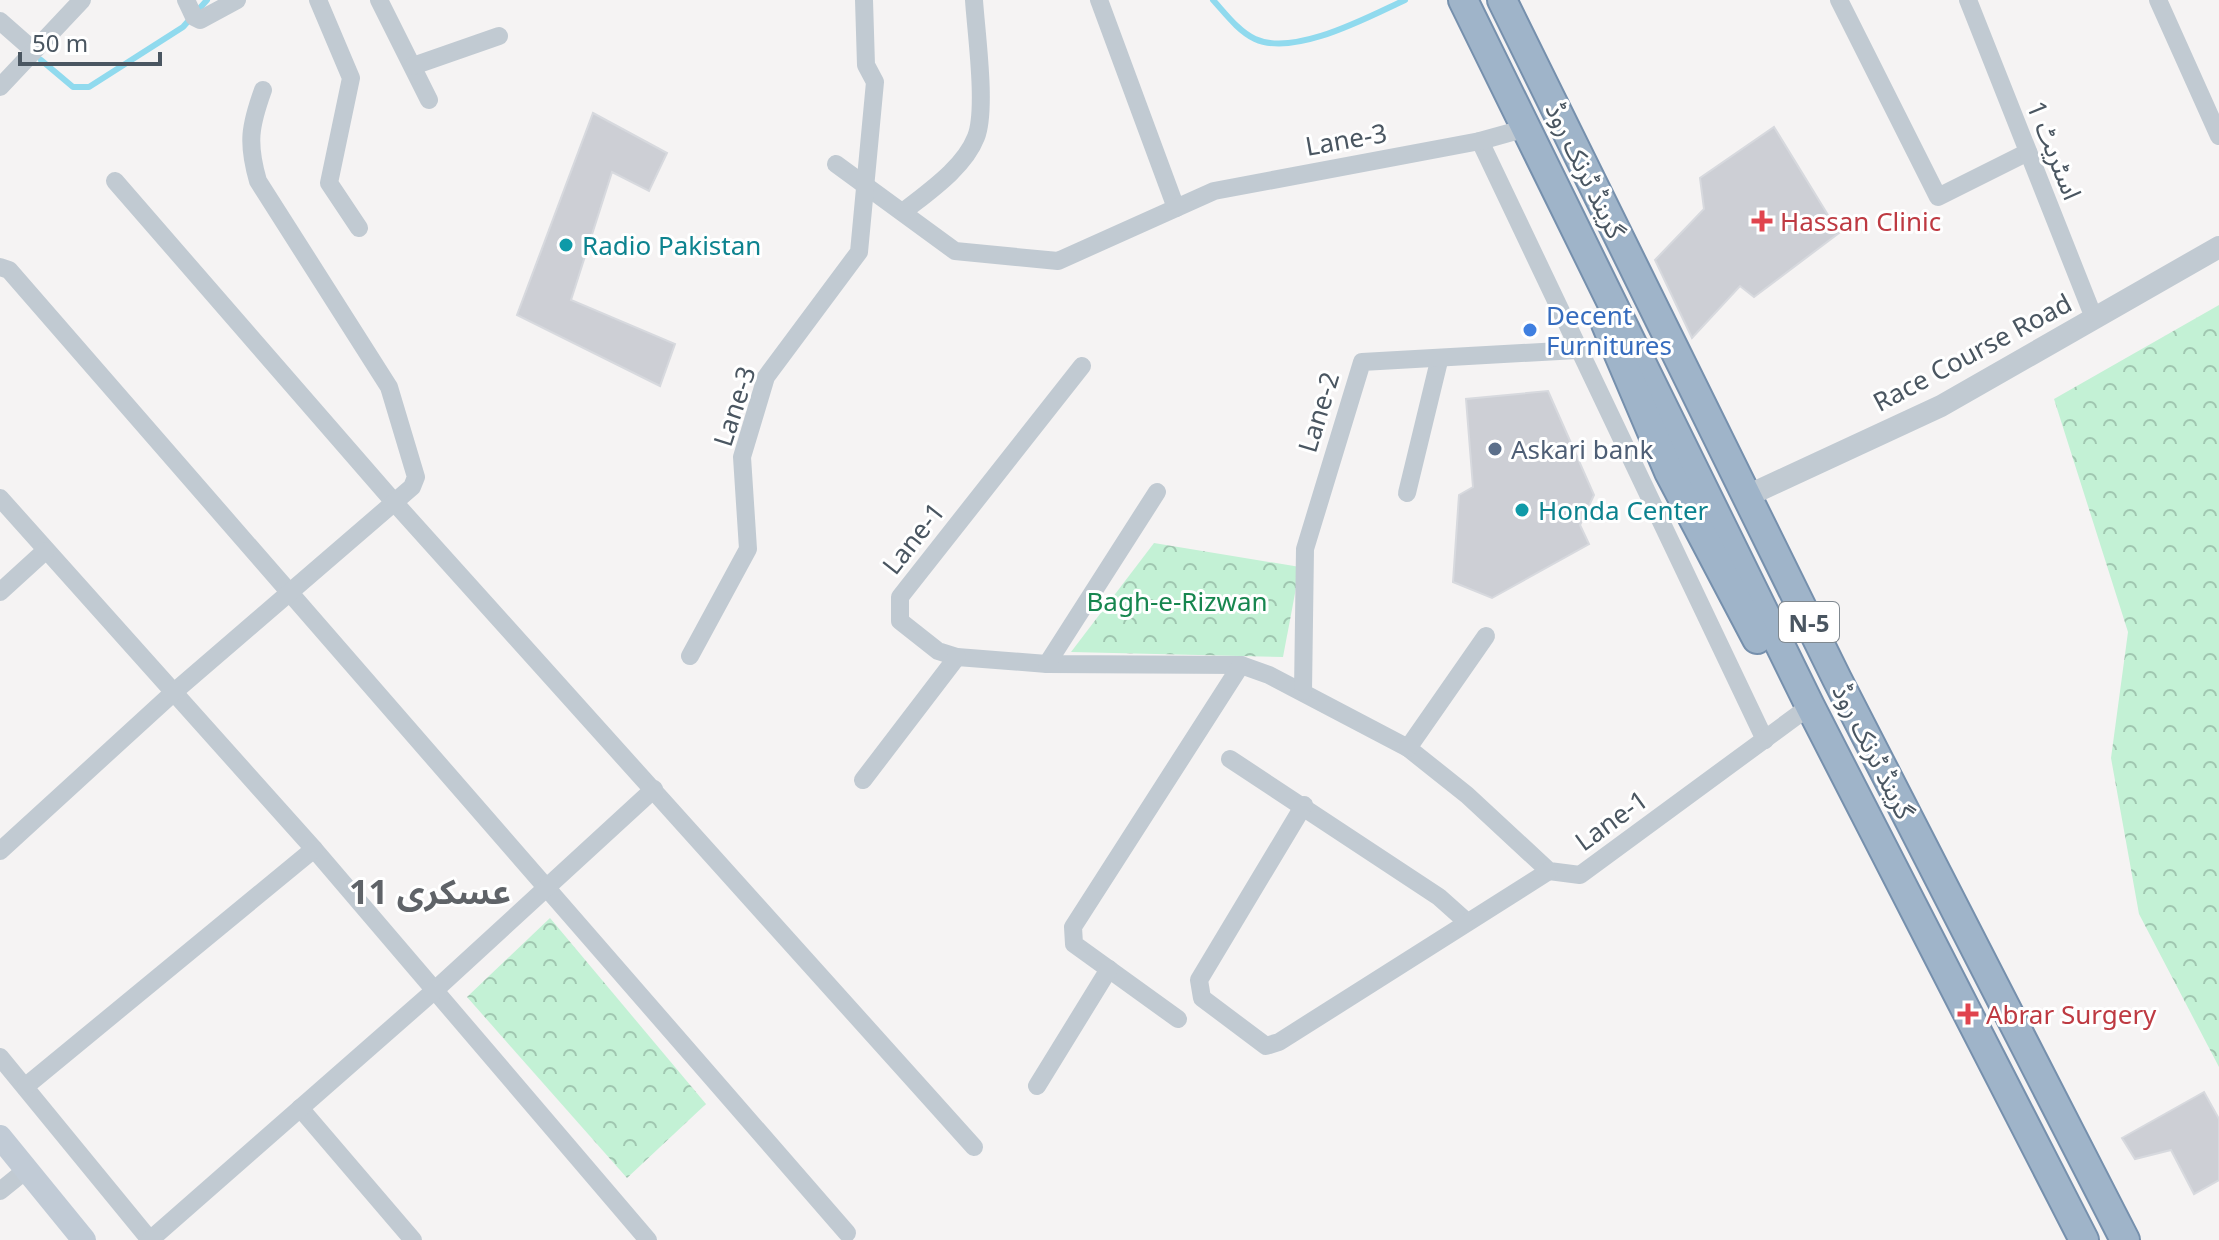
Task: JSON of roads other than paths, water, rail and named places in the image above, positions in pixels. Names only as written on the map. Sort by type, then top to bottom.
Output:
[{"type":"highway","name":"گرینڈ ٹرنک روڈ","points":[[1463,0],[1810,706],[2084,1240]]},
{"type":"highway","name":"گرینڈ ٹرنک روڈ","points":[[1502,0],[1926,855],[2125,1240]]},
{"type":"highway","name":"گرینڈ ٹرنک روڈ","points":[[1566,206],[1615,349],[1669,472],[1759,643],[1810,706]]},
{"type":"highway","points":[[1717,513],[1747,496]]},
{"type":"main road","points":[[0,1137],[84,1240]]},
{"type":"street","points":[[0,87],[82,0]]},
{"type":"street","points":[[190,8],[206,19],[237,0]]},
{"type":"street","points":[[318,0],[351,78],[329,183],[359,228]]},
{"type":"street","points":[[379,0],[429,100]]},
{"type":"street","points":[[864,0],[866,65],[875,82],[866,185]]},
{"type":"street","points":[[903,212],[963,158],[976,137],[980,117],[974,0]]},
{"type":"street","points":[[1099,0],[1176,208]]},
{"type":"street","points":[[1839,0],[1938,197],[2028,152]]},
{"type":"street","name":"اسٹریٹ 1","points":[[1968,0],[2094,318]]},
{"type":"street","points":[[2158,0],[2219,136]]},
{"type":"street","points":[[0,21],[33,50]]},
{"type":"street","points":[[413,66],[499,36]]},
{"type":"street","points":[[0,851],[174,692],[412,487],[416,477],[389,387],[258,181],[250,155],[250,128],[263,90]]},
{"type":"street","name":"Lane-3","points":[[836,164],[955,251],[1058,261],[1214,191],[1480,141],[1527,128]]},
{"type":"street","points":[[1480,141],[1765,740]]},
{"type":"street","points":[[115,181],[394,502],[974,1147]]},
{"type":"street","name":"Lane-3","points":[[690,656],[748,549],[742,457],[766,377],[859,252],[866,185]]},
{"type":"street","name":"Race Course Road","points":[[1747,496],[1941,406],[2219,247]]},
{"type":"street","points":[[0,267],[9,270],[847,1233]]},
{"type":"street","name":"Lane-2","points":[[1303,691],[1305,549],[1362,362],[1439,361],[1577,350]]},
{"type":"street","points":[[1407,493],[1439,361]]},
{"type":"street","name":"Lane-1","points":[[1082,366],[900,597],[900,621],[938,651],[957,657],[1047,664],[1241,665],[1303,691],[1408,748],[1467,795],[1549,871],[1580,875],[1810,706]]},
{"type":"street","points":[[1047,664],[1157,492]]},
{"type":"street","points":[[0,498],[314,849],[648,1240]]},
{"type":"street","points":[[0,592],[45,551]]},
{"type":"street","points":[[1408,748],[1486,636]]},
{"type":"street","points":[[863,780],[957,657]]},
{"type":"street","points":[[1178,1019],[1074,944],[1073,927],[1241,665]]},
{"type":"street","points":[[1230,759],[1439,897],[1467,922]]},
{"type":"street","points":[[0,1057],[150,1240],[435,990],[654,789]]},
{"type":"street","points":[[1304,805],[1199,980],[1198,989],[1202,998],[1266,1046],[1279,1042],[1549,871]]},
{"type":"street","points":[[26,1086],[314,849]]},
{"type":"street","points":[[1037,1086],[1109,969]]},
{"type":"street","points":[[300,1108],[413,1240]]},
{"type":"street","points":[[0,1191],[26,1170]]},
{"type":"waterway","points":[[41,60],[73,87],[89,87],[183,27],[207,0]]},
{"type":"waterway","points":[[1213,0],[1243,31],[1255,39],[1271,43],[1290,43],[1331,33],[1405,0]]},
{"type":"place","name":"Hassan Clinic","points":[[1762,221]]},
{"type":"place","name":"Radio Pakistan","points":[[566,245]]},
{"type":"place","name":"Decent Furnitures","points":[[1530,330]]},
{"type":"place","name":"Askari bank","points":[[1495,449]]},
{"type":"place","name":"Honda Center","points":[[1522,510]]},
{"type":"place","name":"Abrar Surgery","points":[[1968,1014]]},
{"type":"district","name":"عسکری 11","points":[[430,891]]},
{"type":"park label","name":"Bagh-e-Rizwan","points":[[1177,601]]}]
